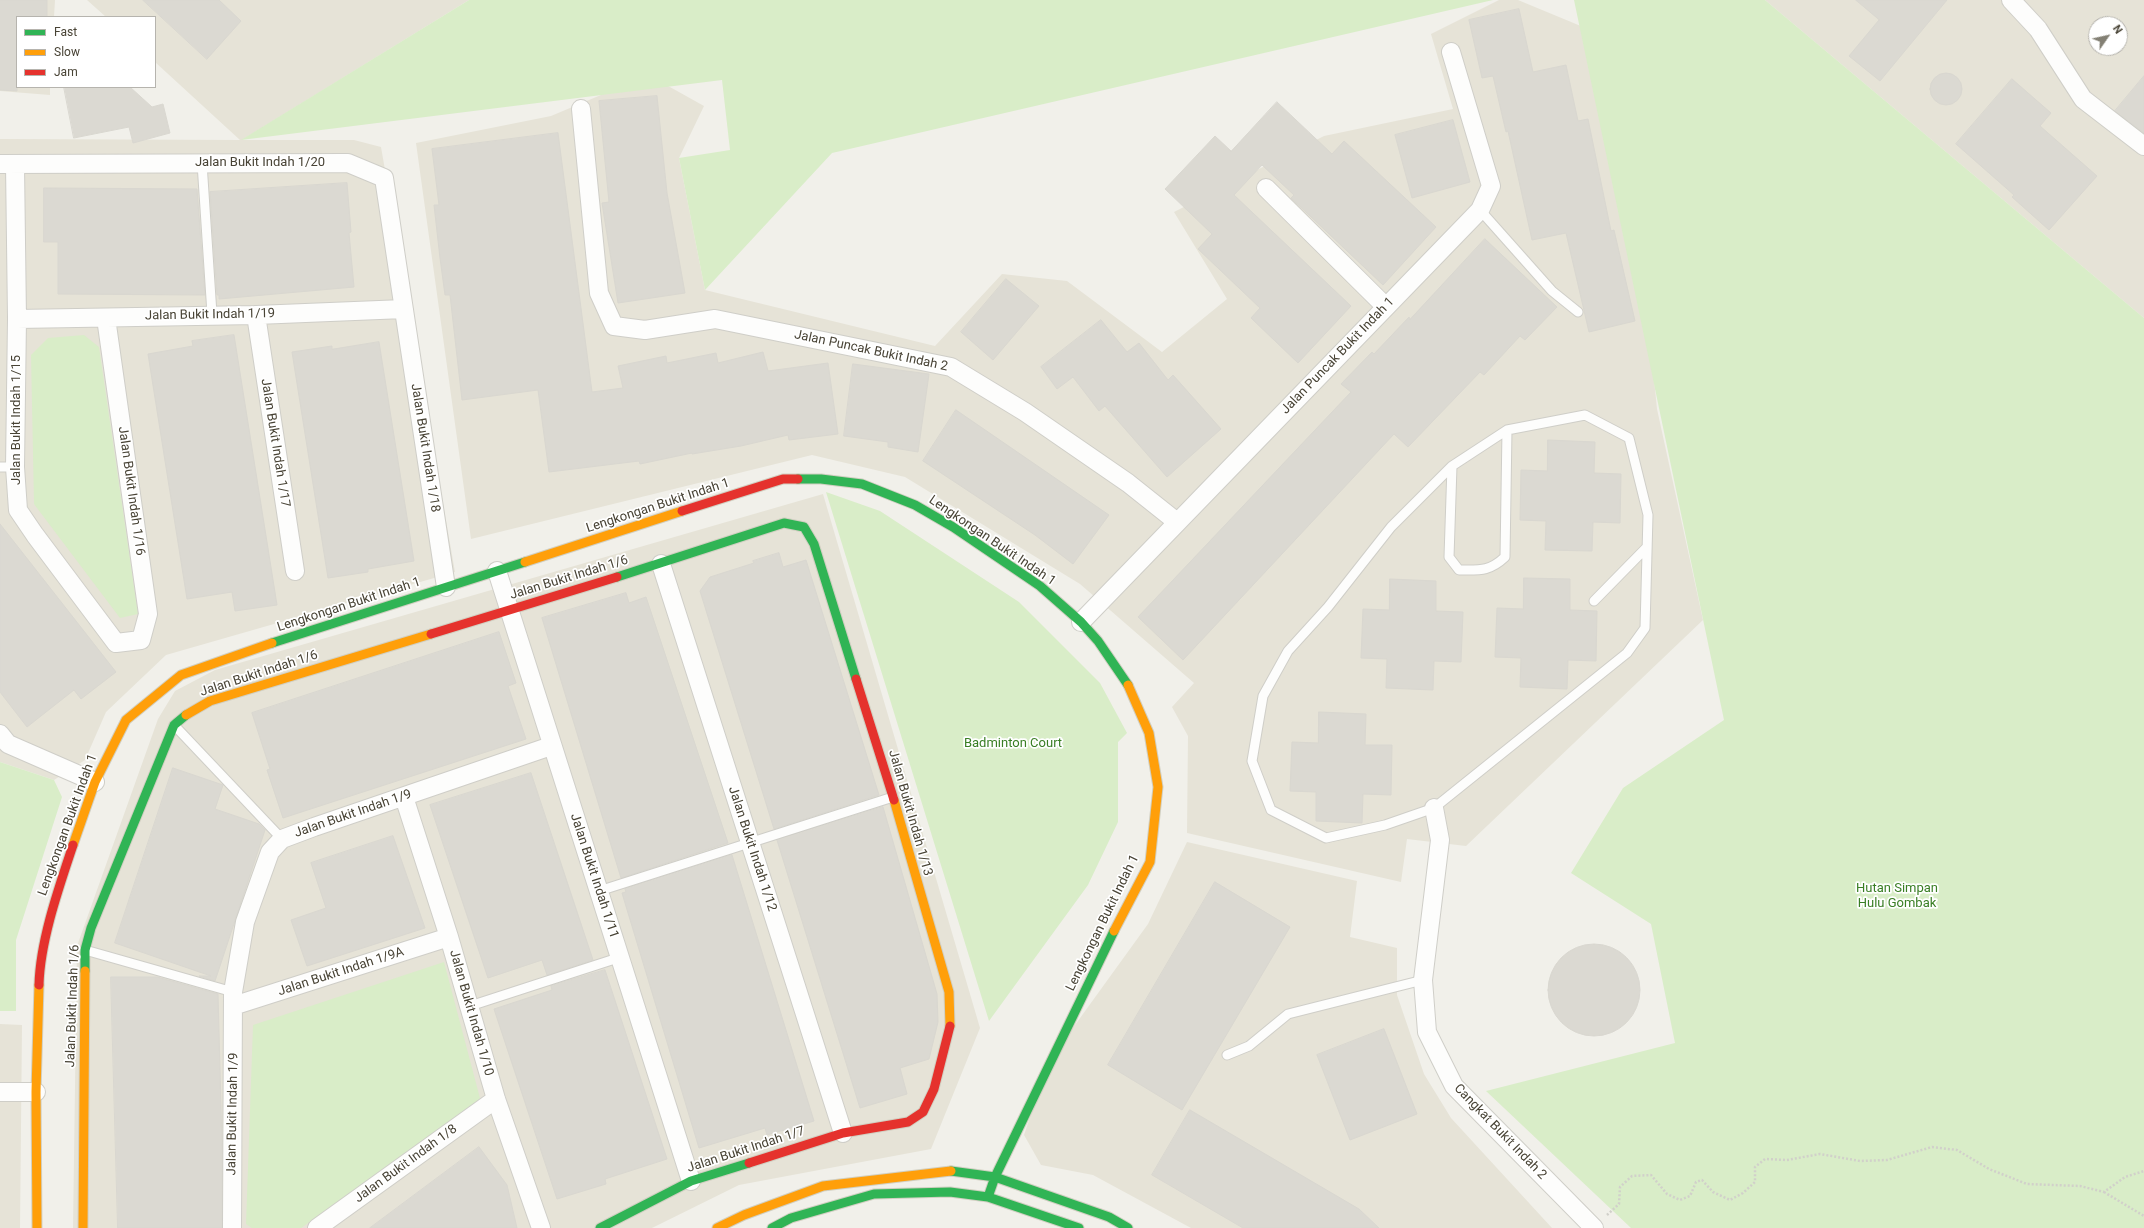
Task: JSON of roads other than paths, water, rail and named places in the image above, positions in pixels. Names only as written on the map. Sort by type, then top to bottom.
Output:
[{"type":"street","points":[[2014,1],[2038,29],[2083,99],[2144,146]]},
{"type":"street","name":"Jalan Puncak Bukit Indah 1","points":[[1081,622],[1480,210],[1491,186],[1451,52]]},
{"type":"street","name":"Jalan Puncak Bukit Indah 2","points":[[581,109],[599,293],[614,326],[645,330],[715,319],[952,366],[1031,416],[1128,483],[1177,522]]},
{"type":"street","name":"Jalan Bukit Indah 1/20","points":[[8,164],[348,163],[384,178],[404,309]]},
{"type":"street","name":"Jalan Bukit Indah 1/15","points":[[8,164],[17,319],[7,467],[18,510],[116,643]]},
{"type":"street","points":[[1266,188],[1386,307]]},
{"type":"street","name":"Jalan Bukit Indah 1/19","points":[[17,319],[106,318],[212,314],[256,315],[404,309]]},
{"type":"street","name":"Jalan Bukit Indah 1/18","points":[[404,309],[446,587]]},
{"type":"street","name":"Jalan Bukit Indah 1/17","points":[[256,315],[295,571]]},
{"type":"street","name":"Jalan Bukit Indah 1/16","points":[[106,318],[148,614],[141,640],[116,643]]},
{"type":"street","name":"Lengkongan Bukit Indah 1","points":[[37,1228],[36,1092],[38,972],[56,895],[95,782],[126,720],[180,675],[446,587],[783,479],[821,479],[862,484],[915,505],[953,527],[1040,586],[1081,622],[1098,641],[1126,681],[1149,734],[1158,787],[1150,862],[1111,937],[995,1177],[988,1197]]},
{"type":"street","name":"Jalan Bukit Indah 1/6","points":[[83,1228],[85,950],[91,928],[174,725],[190,712],[210,701],[662,564],[784,523]]},
{"type":"street","name":"Jalan Bukit Indah 1/13","points":[[784,523],[804,527],[814,544],[893,797],[949,992],[951,1023],[934,1089],[924,1112],[908,1122]]},
{"type":"street","name":"Jalan Bukit Indah 1/12","points":[[662,564],[843,1133]]},
{"type":"street","name":"Jalan Bukit Indah 1/11","points":[[497,571],[621,957],[690,1181]]},
{"type":"street","points":[[0,734],[8,744],[95,782]]},
{"type":"street","name":"Jalan Bukit Indah 1/9","points":[[232,1228],[233,999],[245,922],[270,852],[282,839],[552,746]]},
{"type":"street","name":"Jalan Bukit Indah 1/10","points":[[404,796],[470,1006],[496,1099],[541,1228]]},
{"type":"street","name":"Cangkat Bukit Indah 2","points":[[1434,808],[1440,840],[1423,980],[1427,1032],[1454,1086],[1599,1223]]},
{"type":"street","name":"Jalan Bukit Indah 1/9A","points":[[233,999],[449,937]]},
{"type":"street","points":[[0,1092],[36,1092]]},
{"type":"street","name":"Jalan Bukit Indah 1/8","points":[[317,1228],[496,1099]]},
{"type":"street","name":"Jalan Bukit Indah 1/7","points":[[600,1228],[690,1181],[843,1133],[908,1122]]},
{"type":"street","points":[[717,1228],[744,1215],[823,1186],[954,1171],[995,1177],[1109,1217],[1128,1228]]},
{"type":"street","points":[[772,1228],[791,1218],[874,1194],[950,1192],[988,1197],[1079,1228]]},
{"type":"lane","points":[[202,163],[212,314]]},
{"type":"lane","points":[[1480,210],[1552,291],[1578,312]]},
{"type":"lane","points":[[1585,415],[1629,438],[1648,515],[1645,628],[1627,653],[1434,808],[1385,825],[1326,838],[1270,810],[1252,761],[1263,696],[1288,651],[1328,607],[1391,528],[1452,466],[1507,430],[1585,415]]},
{"type":"lane","points":[[1452,466],[1449,557],[1459,570],[1484,570],[1498,564],[1505,557],[1507,430]]},
{"type":"lane","points":[[1594,601],[1647,547]]},
{"type":"lane","points":[[174,725],[282,839]]},
{"type":"lane","points":[[599,891],[893,797]]},
{"type":"lane","points":[[85,950],[233,999]]},
{"type":"lane","points":[[470,1006],[621,957]]},
{"type":"lane","points":[[1227,1055],[1249,1046],[1288,1014],[1423,980]]},
{"type":"park label","name":"Badminton Court","points":[[1013,744]]},
{"type":"park label","name":"Hutan Simpan Hulu Gombak","points":[[1897,896]]}]
